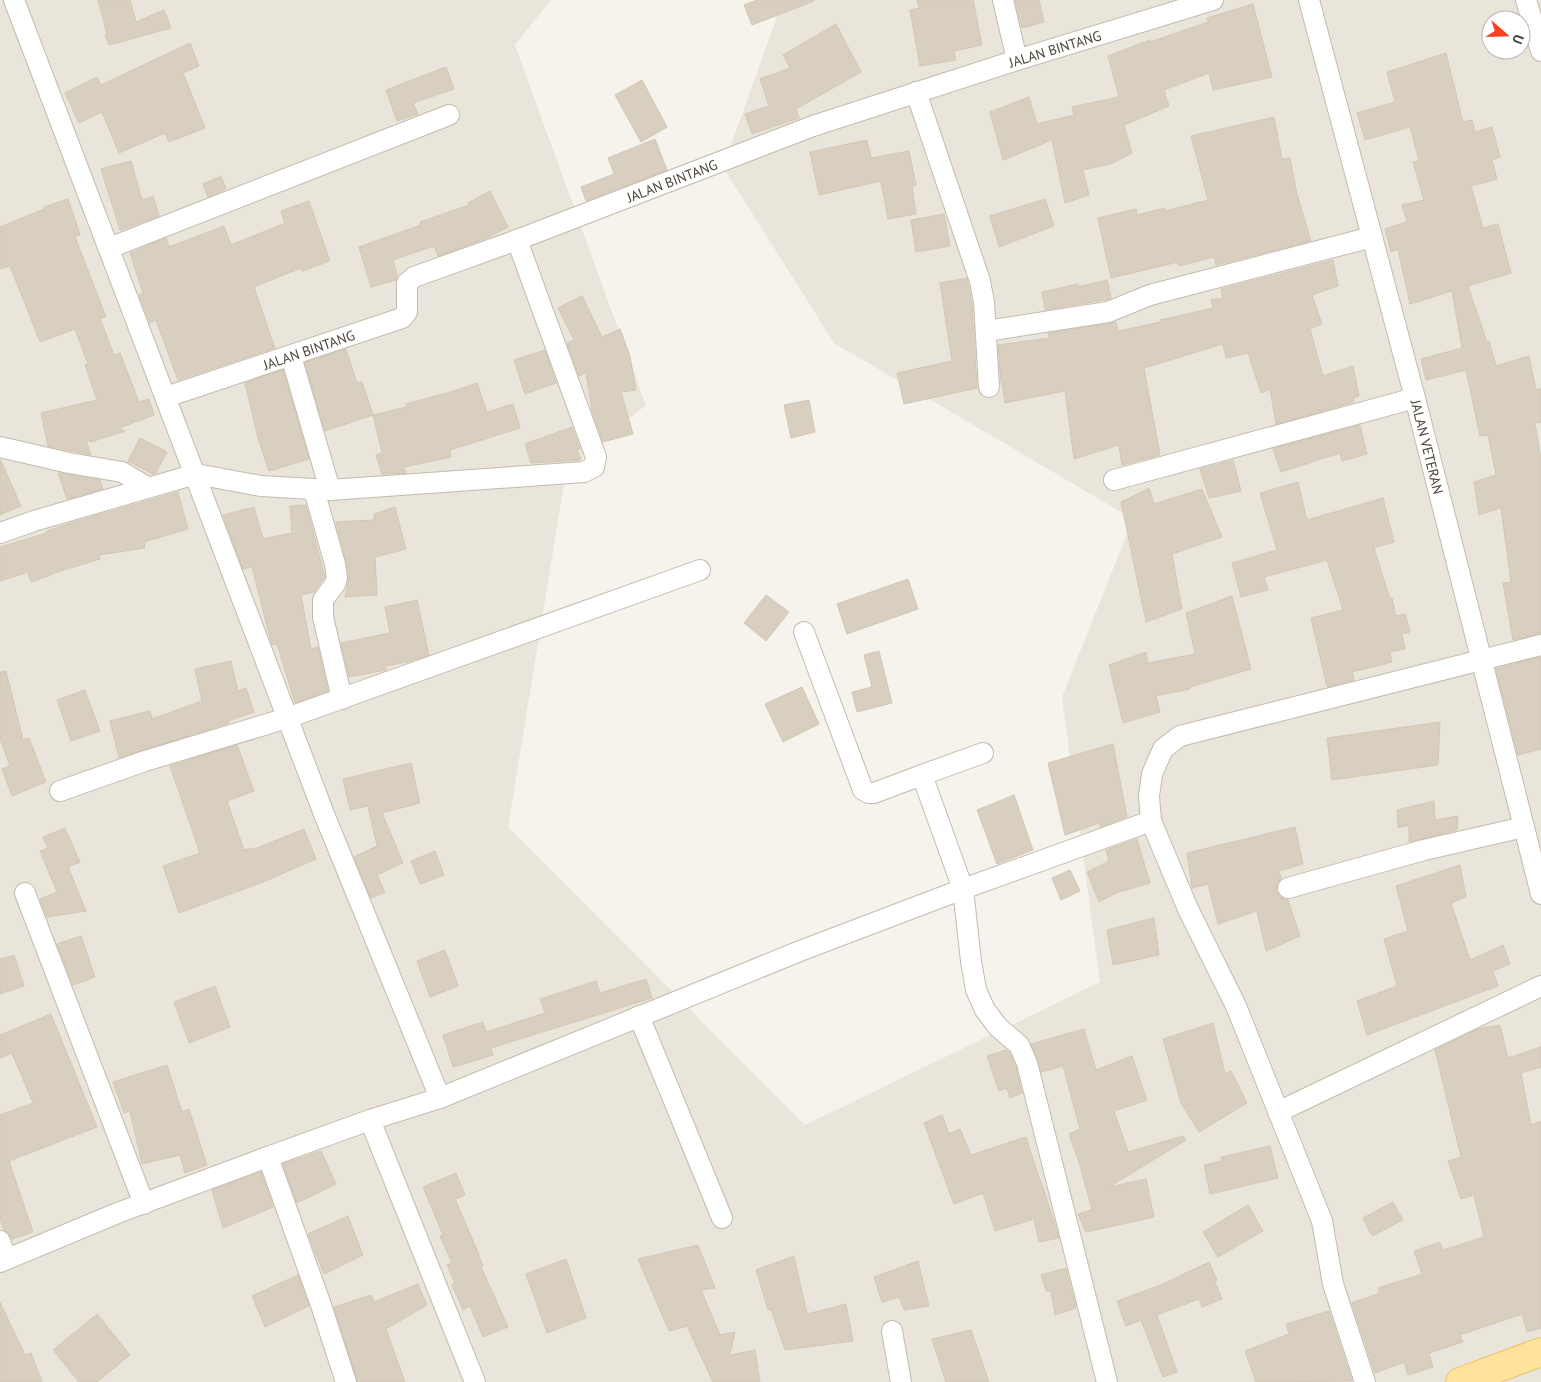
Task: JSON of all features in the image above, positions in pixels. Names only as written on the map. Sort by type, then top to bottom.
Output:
[{"type":"main road","points":[[1460,1382],[1541,1352]]},
{"type":"street","points":[[14,0],[324,814],[440,1098]]},
{"type":"street","points":[[1002,0],[1017,60]]},
{"type":"street","name":"JALAN BINTANG","points":[[166,397],[402,318],[407,312],[406,289],[407,283],[410,280],[812,126],[1017,60],[1213,0]]},
{"type":"street","name":"JALAN VETERAN","points":[[1309,0],[1415,398],[1541,894]]},
{"type":"street","points":[[1526,0],[1541,51]]},
{"type":"street","points":[[916,92],[980,281],[984,302],[989,387]]},
{"type":"street","points":[[109,248],[449,115]]},
{"type":"street","points":[[986,331],[1108,312],[1150,295],[1372,237]]},
{"type":"street","points":[[0,533],[34,521],[196,474],[245,484],[322,490],[584,472],[594,467],[596,457],[518,240]]},
{"type":"street","points":[[292,356],[322,490],[335,564],[337,578],[332,590],[323,600],[323,617],[342,699]]},
{"type":"street","points":[[1114,480],[1415,398]]},
{"type":"street","points":[[0,448],[122,472],[147,487]]},
{"type":"street","points":[[60,791],[146,761],[287,718],[700,570]]},
{"type":"street","points":[[804,632],[864,790],[868,793],[874,793],[984,753]]},
{"type":"street","points":[[1365,1382],[1333,1284],[1322,1221],[1236,1006],[1188,909],[1151,822],[1149,796],[1152,774],[1163,749],[1180,736],[1541,645]]},
{"type":"street","points":[[922,775],[963,889],[976,990],[985,1010],[998,1027],[1019,1045],[1024,1054],[1107,1382]]},
{"type":"street","points":[[2,1254],[144,1204],[370,1120],[440,1098],[791,955],[963,889],[1151,822]]},
{"type":"street","points":[[1288,888],[1424,850],[1524,827]]},
{"type":"street","points":[[25,894],[144,1204]]},
{"type":"street","points":[[1278,1112],[1541,986]]},
{"type":"street","points":[[640,1016],[722,1218]]},
{"type":"street","points":[[370,1120],[475,1382]]},
{"type":"street","points":[[268,1157],[321,1305],[346,1382]]},
{"type":"street","points":[[892,1331],[901,1382]]},
{"type":"shaded area","points":[[0,0],[551,0],[515,45],[646,405],[566,472],[508,827],[805,1125],[1100,982],[1062,697],[1133,519],[834,343],[723,167],[783,0],[1541,0],[1541,1382],[0,1382]]},
{"type":"building","points":[[98,0],[130,0],[136,22],[164,10],[171,28],[109,45],[105,35],[107,34]]},
{"type":"building","points":[[757,0],[814,1],[752,25],[744,5]]},
{"type":"building","points":[[917,0],[973,0],[982,45],[954,51],[956,60],[920,66],[910,10],[919,8]]},
{"type":"building","points":[[1015,0],[1039,0],[1044,22],[1022,28]]},
{"type":"building","points":[[1253,4],[1272,77],[1213,90],[1209,73],[1164,90],[1169,106],[1124,125],[1132,153],[1111,164],[1083,170],[1089,195],[1065,203],[1052,140],[1003,160],[990,112],[1029,97],[1037,124],[1074,115],[1072,107],[1119,97],[1108,56],[1150,40],[1150,42],[1208,22],[1207,18]]},
{"type":"building","points":[[836,24],[861,72],[796,109],[799,118],[752,134],[745,114],[769,106],[760,79],[790,68],[783,55]]},
{"type":"building","points":[[190,43],[199,66],[183,73],[205,128],[169,142],[165,133],[119,153],[102,112],[79,123],[65,93],[97,77],[101,85]]},
{"type":"building","points":[[1446,53],[1463,122],[1472,120],[1475,132],[1492,127],[1500,157],[1492,160],[1497,179],[1471,186],[1483,228],[1498,224],[1511,273],[1468,286],[1487,342],[1489,341],[1496,366],[1529,356],[1536,390],[1541,388],[1541,422],[1535,423],[1541,459],[1541,633],[1513,640],[1503,583],[1511,582],[1501,508],[1479,515],[1474,482],[1496,475],[1488,435],[1480,436],[1466,370],[1426,380],[1421,359],[1462,348],[1452,291],[1410,304],[1398,249],[1391,252],[1385,229],[1407,222],[1402,205],[1424,200],[1413,162],[1419,161],[1410,127],[1365,140],[1357,113],[1395,102],[1387,72]]},
{"type":"building","points":[[446,67],[454,89],[413,103],[418,114],[397,121],[386,90]]},
{"type":"building","points":[[642,80],[667,127],[641,142],[615,95]]},
{"type":"building","points":[[1274,117],[1282,159],[1290,158],[1297,194],[1311,241],[1216,265],[1214,257],[1179,266],[1178,262],[1111,278],[1098,218],[1136,209],[1137,215],[1165,208],[1165,211],[1208,200],[1191,136]]},
{"type":"building","points":[[655,139],[667,170],[586,201],[581,187],[614,174],[608,158]]},
{"type":"building","points":[[867,140],[871,158],[909,151],[916,185],[912,186],[916,214],[888,219],[881,181],[819,195],[810,152]]},
{"type":"building","points":[[131,161],[142,200],[153,196],[159,216],[120,230],[101,169]]},
{"type":"building","points":[[221,176],[226,189],[208,197],[203,184]]},
{"type":"building","points":[[490,191],[508,227],[484,239],[438,256],[434,246],[393,260],[397,276],[396,280],[371,287],[359,247],[421,225],[420,222],[469,205],[468,203]]},
{"type":"building","points":[[68,199],[80,235],[75,237],[106,317],[100,319],[114,355],[120,353],[139,402],[149,399],[154,415],[119,428],[125,431],[91,442],[86,440],[91,455],[48,446],[41,413],[97,400],[85,365],[88,364],[75,329],[40,342],[10,266],[0,269],[0,227],[44,209],[44,207]]},
{"type":"building","points":[[1045,199],[1054,226],[999,247],[990,216]]},
{"type":"building","points":[[309,201],[330,261],[302,271],[301,268],[254,287],[275,348],[178,380],[156,320],[150,323],[139,295],[143,293],[130,253],[166,238],[169,247],[224,226],[231,245],[285,223],[281,211]]},
{"type":"building","points":[[944,214],[950,246],[916,252],[911,220]]},
{"type":"building","points":[[1333,260],[1338,286],[1312,295],[1322,324],[1310,329],[1323,376],[1353,366],[1359,396],[1353,398],[1354,402],[1276,424],[1270,389],[1261,393],[1248,353],[1226,358],[1223,344],[1144,368],[1160,455],[1122,465],[1119,445],[1074,459],[1065,391],[1005,403],[1001,383],[998,345],[1049,338],[1048,333],[1116,322],[1118,331],[1161,322],[1160,320],[1213,308],[1211,300],[1223,298],[1221,289]]},
{"type":"building","points":[[967,278],[972,304],[977,388],[904,404],[897,373],[952,361],[940,283]]},
{"type":"building","points":[[1107,280],[1111,298],[1045,310],[1042,292],[1078,284],[1078,287]]},
{"type":"building","points":[[582,296],[602,337],[620,329],[630,356],[636,390],[621,392],[633,434],[603,442],[592,411],[586,373],[579,376],[567,343],[574,340],[558,308]]},
{"type":"building","points":[[346,349],[357,383],[362,382],[373,415],[325,431],[305,363]]},
{"type":"building","points":[[545,350],[556,383],[525,394],[514,360]]},
{"type":"building","points":[[283,370],[309,459],[269,471],[258,438],[245,383]]},
{"type":"building","points":[[477,383],[487,412],[513,404],[520,428],[450,450],[451,457],[404,467],[406,473],[382,474],[376,455],[382,453],[373,415],[407,407],[406,404]]},
{"type":"building","points":[[809,400],[815,432],[791,438],[784,405]]},
{"type":"building","points":[[1360,425],[1367,454],[1342,461],[1340,453],[1281,472],[1273,449]]},
{"type":"building","points":[[572,427],[580,449],[577,450],[581,460],[531,463],[525,444]]},
{"type":"building","points":[[140,438],[167,452],[156,473],[153,474],[128,461]]},
{"type":"building","points":[[0,459],[21,506],[0,515]]},
{"type":"building","points":[[1233,460],[1241,491],[1209,498],[1200,469]]},
{"type":"building","points":[[58,473],[100,480],[103,489],[67,499]]},
{"type":"building","points":[[1298,482],[1307,520],[1383,498],[1394,542],[1374,548],[1390,599],[1392,598],[1396,616],[1405,614],[1410,632],[1402,634],[1405,649],[1390,652],[1392,662],[1352,672],[1354,680],[1327,687],[1311,618],[1343,610],[1327,560],[1264,577],[1268,590],[1241,597],[1232,563],[1277,550],[1260,493]]},
{"type":"building","points":[[1149,488],[1154,504],[1202,489],[1222,537],[1172,554],[1182,609],[1146,622],[1121,502]]},
{"type":"building","points":[[178,492],[188,529],[144,542],[145,548],[99,555],[100,559],[31,582],[28,572],[0,581],[0,547],[47,533],[47,531],[74,522]]},
{"type":"building","points":[[306,505],[325,577],[314,592],[301,595],[311,649],[318,647],[328,691],[295,703],[277,644],[272,645],[271,642],[252,567],[243,569],[223,515],[254,507],[263,539],[292,533],[290,506]]},
{"type":"building","points":[[395,507],[406,549],[375,557],[377,595],[345,597],[349,576],[336,522],[374,520],[374,514]]},
{"type":"building","points":[[908,579],[918,609],[847,634],[837,604]]},
{"type":"building","points":[[766,595],[789,612],[766,641],[744,623]]},
{"type":"building","points":[[1232,596],[1251,669],[1190,687],[1190,689],[1156,696],[1160,712],[1123,723],[1109,665],[1146,652],[1148,663],[1195,654],[1186,613]]},
{"type":"building","points":[[417,600],[429,655],[386,666],[386,670],[349,677],[341,643],[390,633],[385,607]]},
{"type":"building","points":[[879,651],[892,703],[857,712],[852,692],[872,687],[864,655]]},
{"type":"building","points":[[1541,657],[1541,749],[1518,755],[1496,669]]},
{"type":"building","points":[[231,661],[238,691],[246,688],[254,712],[228,721],[229,723],[119,758],[110,721],[150,711],[152,719],[202,701],[195,669]]},
{"type":"building","points":[[6,671],[23,740],[29,738],[46,782],[12,796],[2,769],[10,766],[0,739],[0,672]]},
{"type":"building","points":[[802,687],[819,724],[783,742],[765,704]]},
{"type":"building","points":[[85,690],[100,731],[71,741],[57,700]]},
{"type":"building","points":[[1440,722],[1438,765],[1332,780],[1327,738]]},
{"type":"building","points":[[1113,744],[1127,817],[1100,827],[1099,823],[1065,835],[1048,763]]},
{"type":"building","points":[[237,745],[254,791],[227,801],[244,850],[251,848],[252,850],[304,829],[316,859],[263,882],[179,913],[163,866],[200,853],[170,766]]},
{"type":"building","points":[[411,763],[420,803],[382,813],[403,863],[377,875],[385,892],[371,898],[354,857],[377,846],[368,806],[350,810],[343,779]]},
{"type":"building","points":[[1014,795],[1033,850],[997,864],[977,810]]},
{"type":"building","points":[[1434,801],[1435,820],[1458,816],[1457,830],[1409,842],[1409,825],[1398,828],[1397,810]]},
{"type":"building","points":[[1295,827],[1303,864],[1279,871],[1281,878],[1276,891],[1280,897],[1288,900],[1300,936],[1266,951],[1257,911],[1218,924],[1208,884],[1192,888],[1187,853]]},
{"type":"building","points":[[65,828],[80,862],[68,867],[86,911],[47,917],[40,899],[57,892],[40,851],[48,848],[43,837]]},
{"type":"building","points":[[1137,839],[1150,883],[1116,893],[1099,902],[1087,872],[1109,861],[1106,850]]},
{"type":"building","points":[[435,851],[444,875],[420,884],[411,861]]},
{"type":"building","points":[[1460,865],[1466,897],[1451,903],[1470,960],[1503,945],[1510,964],[1493,971],[1498,986],[1367,1035],[1357,1001],[1397,986],[1384,939],[1408,931],[1396,886]]},
{"type":"building","points":[[1070,870],[1080,891],[1061,900],[1052,878]]},
{"type":"building","points":[[1154,918],[1159,955],[1113,965],[1107,930]]},
{"type":"building","points":[[81,936],[95,977],[73,985],[57,944]]},
{"type":"building","points":[[445,950],[458,986],[430,997],[417,961]]},
{"type":"building","points":[[14,955],[24,986],[0,994],[0,959]]},
{"type":"building","points":[[646,979],[652,998],[491,1048],[493,1055],[453,1067],[443,1035],[483,1022],[486,1032],[545,1013],[540,999],[596,981],[600,993]]},
{"type":"building","points":[[215,986],[230,1027],[189,1043],[174,1002]]},
{"type":"building","points":[[51,1014],[97,1127],[9,1161],[33,1232],[12,1239],[8,1232],[4,1230],[0,1219],[0,1115],[33,1103],[12,1053],[0,1058],[0,1035]]},
{"type":"building","points":[[1213,1023],[1225,1074],[1231,1071],[1247,1103],[1199,1132],[1181,1103],[1163,1039]]},
{"type":"building","points":[[1500,1025],[1508,1058],[1541,1047],[1541,1067],[1521,1073],[1531,1125],[1541,1121],[1541,1328],[1527,1332],[1522,1314],[1460,1335],[1463,1342],[1429,1353],[1433,1367],[1408,1375],[1404,1362],[1375,1373],[1352,1303],[1380,1293],[1378,1288],[1422,1274],[1414,1251],[1440,1242],[1443,1250],[1484,1237],[1474,1195],[1461,1199],[1448,1161],[1461,1157],[1435,1050],[1478,1029]]},
{"type":"building","points":[[1084,1029],[1096,1070],[1132,1056],[1147,1100],[1114,1111],[1128,1152],[1183,1136],[1186,1140],[1109,1187],[1146,1179],[1154,1217],[1086,1232],[1078,1214],[1092,1210],[1069,1134],[1080,1129],[1063,1066],[1041,1072],[1031,1044]]},
{"type":"building","points":[[1006,1050],[1009,1052],[1016,1067],[1022,1093],[1010,1098],[1007,1088],[999,1091],[987,1056]]},
{"type":"building","points":[[167,1065],[182,1112],[189,1109],[207,1165],[185,1173],[180,1155],[142,1164],[130,1111],[124,1113],[113,1082]]},
{"type":"building","points":[[942,1115],[949,1134],[960,1129],[971,1155],[1026,1137],[1059,1238],[1039,1242],[1034,1219],[995,1231],[983,1193],[954,1204],[924,1123]]},
{"type":"building","points":[[1270,1146],[1278,1178],[1210,1194],[1204,1165],[1222,1161],[1221,1157]]},
{"type":"building","points":[[321,1151],[336,1184],[297,1203],[283,1164]]},
{"type":"building","points":[[261,1172],[273,1207],[223,1228],[212,1190]]},
{"type":"building","points":[[456,1173],[465,1195],[455,1199],[477,1250],[483,1266],[481,1267],[508,1327],[483,1337],[470,1306],[463,1310],[452,1285],[455,1283],[447,1265],[452,1263],[440,1236],[443,1235],[423,1187]]},
{"type":"building","points":[[1393,1202],[1403,1220],[1372,1236],[1363,1218]]},
{"type":"building","points":[[1248,1205],[1263,1231],[1218,1257],[1203,1232]]},
{"type":"building","points":[[348,1216],[363,1255],[324,1274],[308,1234]]},
{"type":"building","points":[[698,1245],[715,1288],[701,1290],[720,1335],[735,1332],[730,1355],[755,1350],[760,1382],[713,1382],[687,1326],[669,1331],[638,1259]]},
{"type":"building","points":[[794,1256],[807,1314],[846,1304],[853,1341],[785,1350],[771,1309],[768,1310],[756,1270]]},
{"type":"building","points":[[566,1259],[586,1318],[547,1333],[526,1274]]},
{"type":"building","points":[[918,1261],[929,1306],[904,1310],[899,1297],[882,1302],[874,1277]]},
{"type":"building","points":[[1209,1262],[1217,1280],[1215,1282],[1222,1299],[1202,1307],[1199,1299],[1157,1315],[1177,1372],[1163,1377],[1141,1320],[1126,1326],[1117,1301],[1161,1285]]},
{"type":"building","points":[[1066,1268],[1076,1308],[1055,1315],[1051,1291],[1046,1291],[1041,1275]]},
{"type":"building","points":[[298,1275],[309,1306],[265,1327],[252,1296]]},
{"type":"building","points":[[418,1284],[427,1305],[386,1329],[405,1382],[358,1382],[334,1307],[371,1295],[374,1302]]},
{"type":"building","points":[[0,1302],[25,1355],[31,1353],[42,1382],[0,1382]]},
{"type":"building","points":[[1329,1311],[1352,1381],[1256,1382],[1245,1351],[1289,1334],[1286,1324]]},
{"type":"building","points":[[97,1314],[130,1355],[97,1382],[79,1382],[53,1350]]},
{"type":"building","points":[[971,1330],[989,1382],[946,1382],[932,1339]]}]
